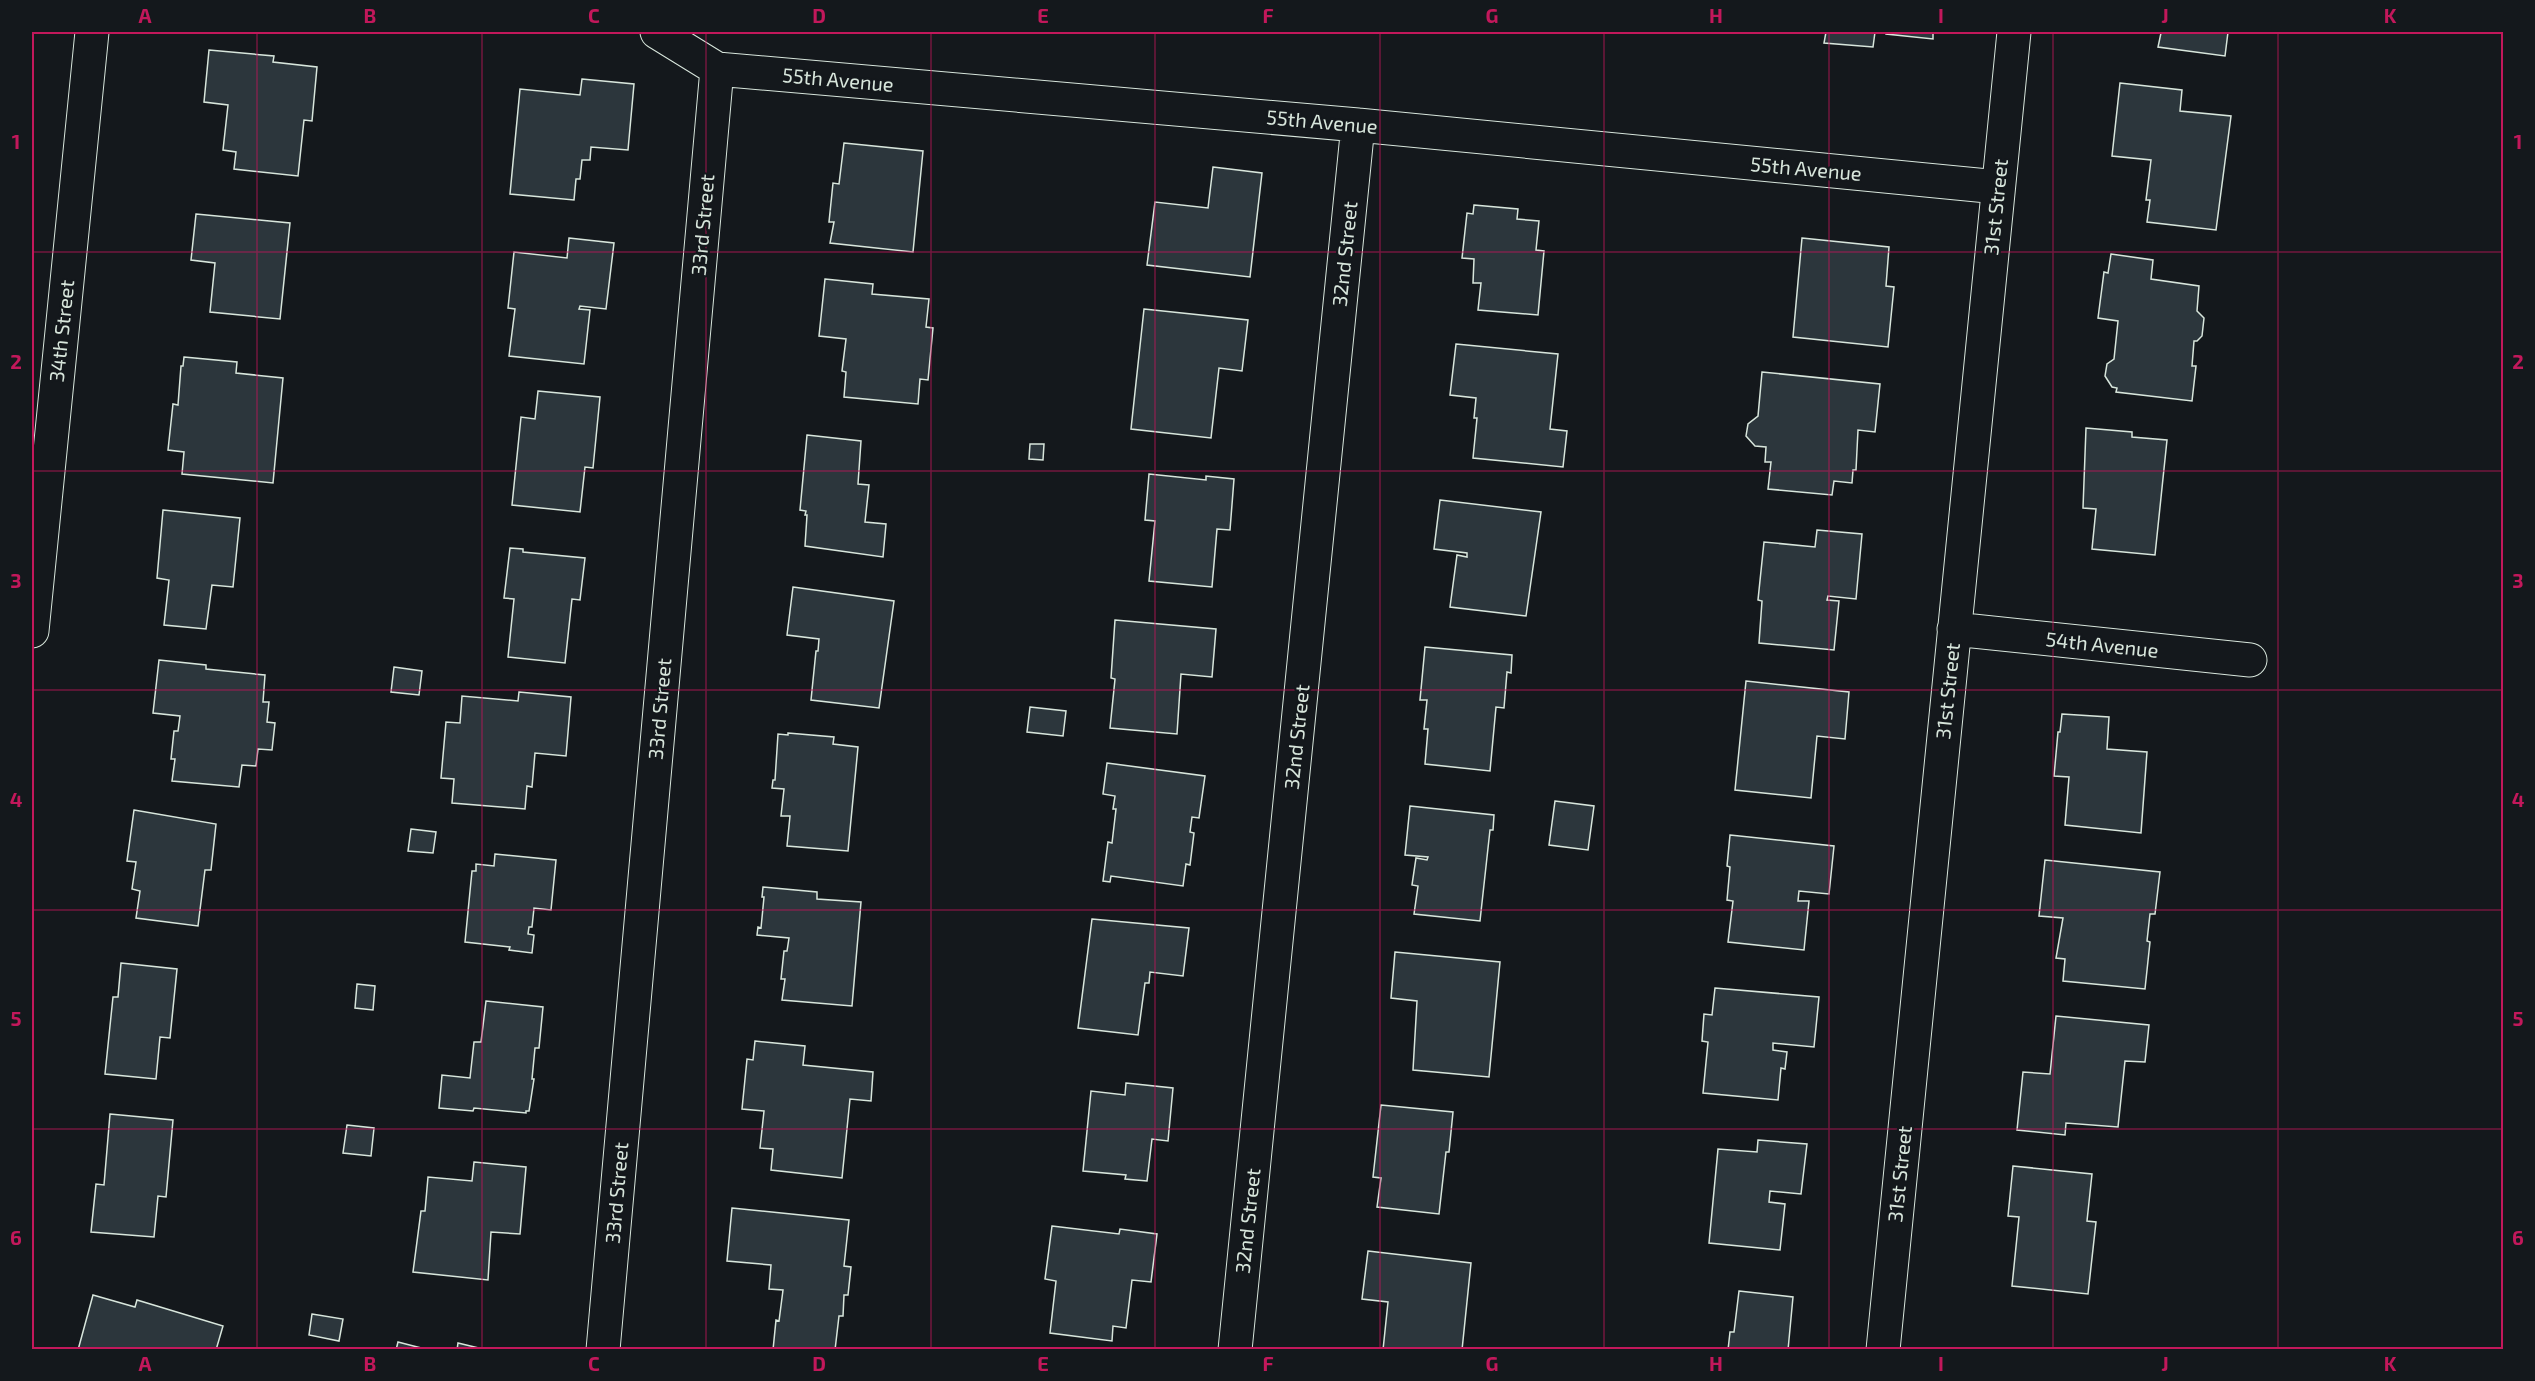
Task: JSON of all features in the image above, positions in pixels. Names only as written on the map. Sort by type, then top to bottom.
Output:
[{"type":"street","name":"34th Street","points":[[32,631],[92,32]]},
{"type":"street","name":"55th Avenue","points":[[657,32],[717,69],[1358,125],[1998,187]]},
{"type":"street","name":"31st Street","points":[[1883,1350],[2014,32]]},
{"type":"street","name":"33rd Street","points":[[603,1350],[717,69]]},
{"type":"street","name":"32nd Street","points":[[1235,1350],[1358,125]]},
{"type":"street","name":"54th Avenue","points":[[1954,629],[2250,660]]},
{"type":"building","points":[[1826,32],[1875,32],[1873,47],[1824,43]]},
{"type":"building","points":[[1886,32],[1933,32],[1933,39],[1886,34]]},
{"type":"building","points":[[2153,32],[2228,32],[2225,56],[2158,47],[2161,33]]},
{"type":"building","points":[[209,50],[274,56],[273,62],[317,67],[312,121],[304,120],[298,176],[234,169],[236,152],[223,150],[228,105],[204,102]]},
{"type":"building","points":[[582,79],[634,84],[628,150],[591,147],[590,160],[582,160],[580,179],[576,179],[574,200],[510,194],[520,89],[580,95]]},
{"type":"building","points":[[2120,83],[2182,90],[2180,111],[2231,116],[2216,230],[2147,222],[2150,200],[2146,200],[2151,160],[2112,156]]},
{"type":"building","points":[[844,143],[923,151],[913,252],[830,243],[834,222],[829,222],[833,183],[839,184]]},
{"type":"building","points":[[1213,167],[1262,173],[1250,277],[1147,265],[1155,202],[1208,208]]},
{"type":"building","points":[[1474,205],[1518,209],[1517,219],[1539,221],[1536,250],[1544,251],[1538,315],[1478,310],[1481,283],[1473,283],[1474,259],[1462,258],[1467,213],[1473,214]]},
{"type":"building","points":[[196,214],[290,223],[280,319],[210,312],[215,263],[191,260]]},
{"type":"building","points":[[569,238],[614,243],[606,309],[580,306],[579,309],[590,310],[584,364],[509,356],[515,309],[508,308],[514,252],[567,258]]},
{"type":"building","points":[[1802,238],[1889,247],[1886,286],[1894,287],[1888,347],[1793,337]]},
{"type":"building","points":[[2111,254],[2153,260],[2151,279],[2199,286],[2197,311],[2204,318],[2202,336],[2194,341],[2192,366],[2196,366],[2192,401],[2116,392],[2117,388],[2112,387],[2105,376],[2107,364],[2114,359],[2118,321],[2098,318],[2104,272],[2108,273]]},
{"type":"building","points":[[825,279],[873,284],[872,294],[929,299],[926,327],[933,328],[928,380],[920,379],[918,404],[844,397],[846,372],[842,371],[846,339],[819,336]]},
{"type":"building","points":[[1144,309],[1248,320],[1242,371],[1219,368],[1211,438],[1131,429]]},
{"type":"building","points":[[1456,344],[1558,354],[1550,429],[1567,431],[1563,467],[1473,458],[1477,418],[1474,418],[1476,398],[1450,395]]},
{"type":"building","points":[[184,357],[237,362],[236,373],[283,378],[273,483],[182,474],[184,452],[168,450],[173,404],[178,405],[181,366],[183,366]]},
{"type":"building","points":[[1762,372],[1880,384],[1875,432],[1858,430],[1856,470],[1853,470],[1852,483],[1834,481],[1832,495],[1768,489],[1771,462],[1765,462],[1766,447],[1755,446],[1746,436],[1748,424],[1758,416]]},
{"type":"building","points":[[538,391],[600,397],[593,468],[585,467],[580,512],[512,505],[521,417],[535,419]]},
{"type":"building","points":[[2086,428],[2132,432],[2132,437],[2167,440],[2155,555],[2092,549],[2096,509],[2083,508]]},
{"type":"building","points":[[807,435],[861,441],[858,484],[869,485],[865,522],[886,524],[883,557],[805,546],[807,515],[805,515],[806,511],[800,510]]},
{"type":"building","points":[[1030,444],[1044,444],[1043,460],[1029,459]]},
{"type":"building","points":[[1149,474],[1206,480],[1206,476],[1234,479],[1230,530],[1217,529],[1212,587],[1149,581],[1155,521],[1145,520]]},
{"type":"building","points":[[1440,500],[1541,512],[1526,616],[1450,607],[1457,555],[1467,557],[1467,553],[1434,549]]},
{"type":"building","points":[[163,510],[240,518],[233,587],[212,585],[206,629],[164,625],[169,580],[157,578]]},
{"type":"building","points":[[1817,530],[1862,534],[1856,599],[1828,596],[1827,600],[1839,601],[1834,650],[1759,643],[1762,601],[1758,600],[1764,542],[1815,547]]},
{"type":"building","points":[[510,548],[523,549],[523,552],[585,558],[580,600],[572,599],[565,663],[508,657],[514,599],[504,598]]},
{"type":"building","points":[[793,587],[894,601],[879,708],[811,700],[819,639],[787,635]]},
{"type":"building","points":[[1115,620],[1216,629],[1212,677],[1181,674],[1177,734],[1110,728],[1115,679],[1111,678]]},
{"type":"building","points":[[1425,647],[1512,655],[1511,673],[1507,672],[1504,708],[1496,707],[1490,771],[1425,764],[1428,729],[1424,729],[1427,700],[1420,700]]},
{"type":"building","points":[[159,660],[206,665],[206,669],[265,675],[263,702],[269,702],[267,722],[275,723],[272,750],[258,749],[256,766],[242,765],[239,787],[172,781],[175,759],[171,759],[174,731],[178,731],[180,716],[153,713]]},
{"type":"building","points":[[394,667],[422,671],[419,695],[391,692]]},
{"type":"building","points":[[1746,681],[1849,692],[1845,739],[1817,736],[1811,798],[1735,790]]},
{"type":"building","points":[[519,692],[571,697],[566,756],[535,753],[532,787],[527,786],[525,809],[452,803],[454,779],[441,778],[446,722],[460,723],[462,696],[518,701]]},
{"type":"building","points":[[1030,707],[1066,711],[1063,736],[1027,732]]},
{"type":"building","points":[[2062,714],[2109,717],[2107,749],[2147,752],[2141,833],[2065,825],[2069,777],[2054,776]]},
{"type":"building","points":[[788,733],[834,737],[833,744],[858,747],[848,851],[787,846],[790,816],[781,816],[784,789],[772,788],[773,780],[775,780],[778,734],[788,735]]},
{"type":"building","points":[[1107,763],[1205,776],[1199,818],[1192,817],[1190,832],[1194,833],[1190,865],[1186,864],[1183,886],[1111,876],[1110,882],[1103,881],[1108,842],[1112,843],[1116,809],[1113,809],[1115,796],[1103,794]]},
{"type":"building","points":[[1555,801],[1594,806],[1588,850],[1549,845]]},
{"type":"building","points":[[1410,806],[1494,815],[1493,830],[1490,830],[1480,921],[1414,914],[1418,886],[1412,885],[1416,858],[1427,860],[1428,857],[1405,855]]},
{"type":"building","points":[[134,810],[216,824],[211,870],[205,870],[198,926],[136,918],[140,891],[132,889],[136,862],[127,861]]},
{"type":"building","points":[[411,829],[436,832],[433,853],[408,851]]},
{"type":"building","points":[[1730,835],[1834,846],[1829,894],[1799,891],[1798,901],[1809,901],[1804,950],[1728,942],[1733,901],[1727,900]]},
{"type":"building","points":[[495,854],[556,860],[551,910],[534,908],[532,927],[529,927],[528,934],[534,935],[532,953],[509,950],[510,947],[465,942],[472,871],[476,871],[476,864],[494,866]]},
{"type":"building","points":[[2045,860],[2160,872],[2155,914],[2150,914],[2147,941],[2150,942],[2145,989],[2063,981],[2065,959],[2056,958],[2063,918],[2039,916]]},
{"type":"building","points":[[763,887],[817,892],[817,899],[861,902],[852,1006],[782,1000],[785,979],[781,979],[784,951],[787,951],[789,938],[757,935],[758,927],[761,928]]},
{"type":"building","points":[[1092,919],[1189,928],[1183,976],[1150,972],[1149,983],[1145,983],[1138,1035],[1078,1028]]},
{"type":"building","points":[[1395,952],[1500,962],[1489,1077],[1413,1070],[1417,1001],[1391,998]]},
{"type":"building","points":[[121,963],[177,969],[170,1038],[160,1037],[156,1079],[105,1074],[113,997],[118,997]]},
{"type":"building","points":[[357,984],[375,986],[373,1010],[355,1008]]},
{"type":"building","points":[[1715,988],[1819,997],[1814,1047],[1773,1043],[1773,1050],[1787,1052],[1785,1069],[1781,1068],[1778,1100],[1703,1093],[1708,1042],[1702,1041],[1704,1014],[1712,1015]]},
{"type":"building","points":[[486,1001],[543,1007],[539,1048],[535,1048],[532,1079],[534,1079],[529,1111],[526,1113],[474,1108],[473,1111],[439,1108],[442,1075],[470,1078],[474,1042],[481,1042]]},
{"type":"building","points":[[2056,1016],[2149,1025],[2145,1062],[2125,1061],[2118,1127],[2066,1123],[2065,1135],[2017,1130],[2023,1072],[2050,1074]]},
{"type":"building","points":[[755,1041],[805,1046],[803,1065],[873,1072],[871,1101],[850,1099],[842,1178],[771,1170],[773,1149],[760,1148],[764,1111],[742,1109],[747,1059],[753,1060]]},
{"type":"building","points":[[1126,1083],[1173,1088],[1168,1141],[1152,1139],[1147,1181],[1125,1179],[1126,1175],[1083,1171],[1091,1091],[1125,1095]]},
{"type":"building","points":[[1381,1105],[1453,1112],[1439,1214],[1377,1207],[1381,1178],[1373,1177]]},
{"type":"building","points":[[110,1114],[173,1120],[166,1197],[158,1196],[154,1237],[91,1232],[96,1184],[104,1185]]},
{"type":"building","points":[[347,1125],[374,1128],[371,1156],[343,1153]]},
{"type":"building","points":[[1758,1140],[1807,1144],[1801,1194],[1770,1191],[1769,1202],[1785,1204],[1780,1250],[1709,1243],[1718,1149],[1757,1152]]},
{"type":"building","points":[[474,1162],[526,1167],[520,1234],[491,1232],[488,1280],[413,1272],[421,1211],[425,1211],[428,1177],[472,1181]]},
{"type":"building","points":[[2013,1166],[2092,1174],[2087,1221],[2096,1222],[2088,1294],[2012,1286],[2019,1217],[2008,1216]]},
{"type":"building","points":[[732,1208],[849,1220],[844,1266],[851,1267],[848,1295],[844,1295],[843,1316],[839,1316],[835,1350],[773,1350],[776,1320],[779,1321],[783,1290],[769,1289],[771,1265],[727,1261]]},
{"type":"building","points":[[1052,1226],[1119,1234],[1120,1229],[1157,1234],[1151,1282],[1132,1280],[1126,1328],[1113,1326],[1112,1341],[1050,1333],[1056,1281],[1045,1279]]},
{"type":"building","points":[[1368,1251],[1471,1263],[1462,1350],[1383,1350],[1388,1302],[1362,1299]]},
{"type":"building","points":[[1739,1291],[1793,1297],[1788,1350],[1728,1350],[1730,1332],[1734,1332]]},
{"type":"building","points":[[93,1295],[135,1307],[137,1300],[223,1326],[216,1350],[78,1350]]},
{"type":"building","points":[[312,1314],[343,1319],[339,1341],[309,1335]]},
{"type":"building","points":[[398,1342],[429,1350],[396,1350]]},
{"type":"building","points":[[458,1343],[487,1350],[457,1350]]}]
